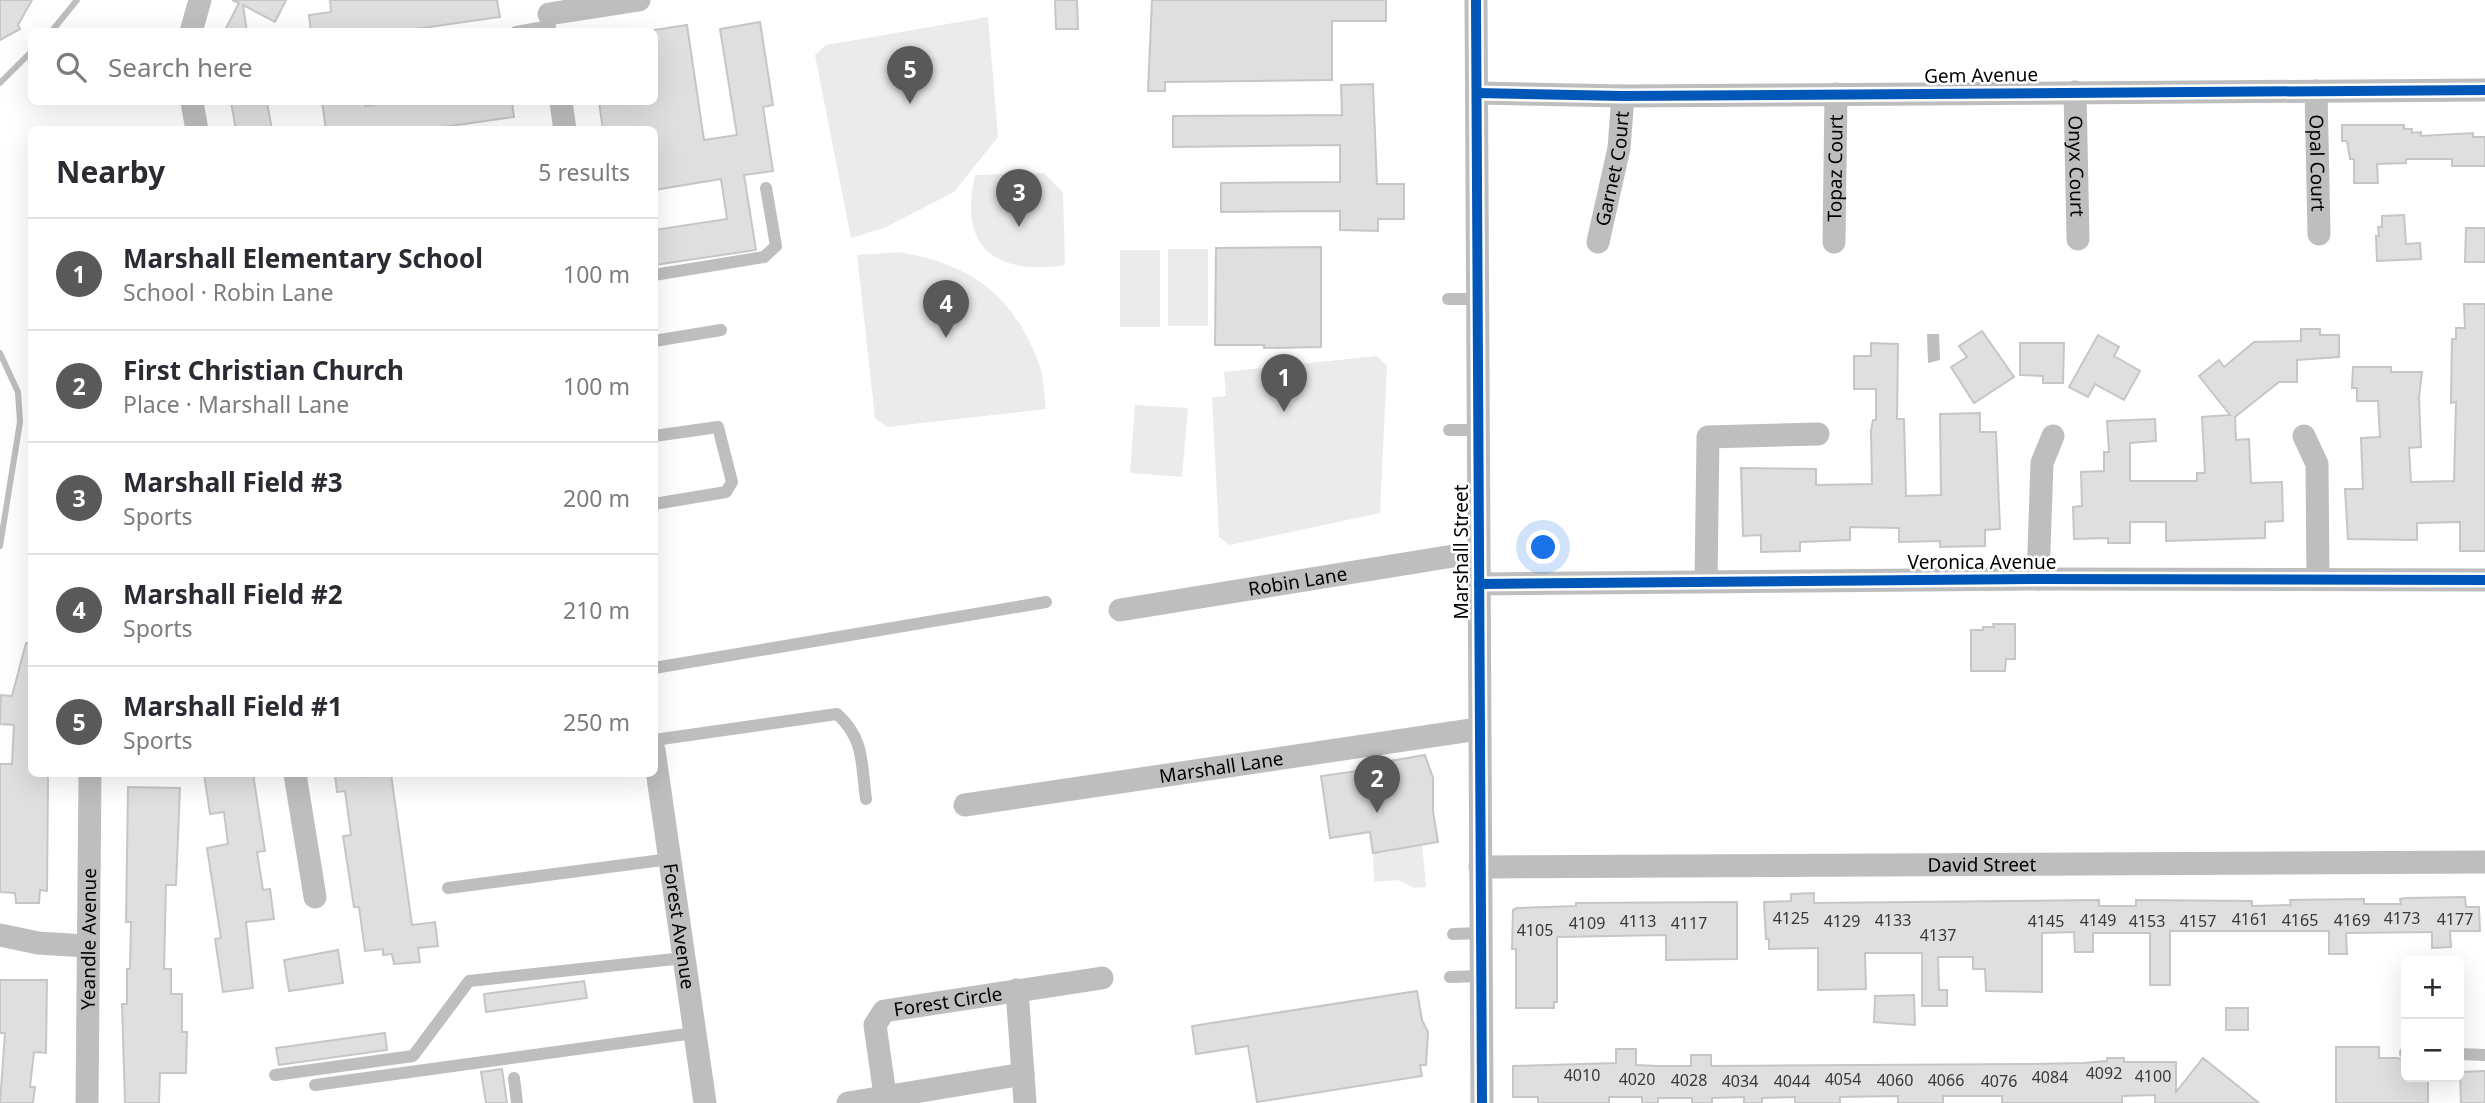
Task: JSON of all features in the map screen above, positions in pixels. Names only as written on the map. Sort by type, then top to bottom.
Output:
[{"type":"street","points":[[192,28],[200,0]]},
{"type":"street","points":[[549,18],[639,0]]},
{"type":"street","name":"Marshall Street","points":[[1476,0],[1482,1103]]},
{"type":"street","name":"Gem Avenue","points":[[1477,93],[1623,96],[2485,90]]},
{"type":"street","name":"Opal Court","points":[[2316,91],[2319,234]]},
{"type":"street","name":"Onyx Court","points":[[2076,92],[2078,239]]},
{"type":"street","name":"Topaz Court","points":[[1834,243],[1836,94]]},
{"type":"street","name":"Garnet Court","points":[[1598,242],[1619,148],[1623,96]]},
{"type":"street","points":[[193,105],[196,126]]},
{"type":"street","points":[[561,105],[564,126]]},
{"type":"street","points":[[1706,581],[1708,437],[1818,434]]},
{"type":"street","points":[[2038,579],[2042,463],[2053,436]]},
{"type":"street","points":[[2304,436],[2318,464],[2318,579]]},
{"type":"street","name":"Robin Lane","points":[[1120,610],[1478,552]]},
{"type":"street","name":"Veronica Avenue","points":[[1479,584],[2038,579],[2485,580]]},
{"type":"street","name":"Marshall Lane","points":[[965,805],[1478,729]]},
{"type":"street","name":"Yeandle Avenue","points":[[87,1103],[86,946],[90,777]]},
{"type":"street","points":[[295,777],[315,897]]},
{"type":"street","name":"Forest Avenue","points":[[658,777],[705,1103]]},
{"type":"street","name":"David Street","points":[[1480,867],[2485,862]]},
{"type":"street","points":[[0,935],[38,943],[86,946]]},
{"type":"street","name":"Forest Circle","points":[[886,1095],[875,1025],[880,1013],[1102,978]]},
{"type":"street","name":"Forest Circle","points":[[1017,990],[1025,1103]]},
{"type":"street","points":[[848,1103],[1023,1074]]},
{"type":"lane","points":[[525,28],[549,18]]},
{"type":"lane","points":[[658,274],[764,257],[776,246],[766,188]]},
{"type":"lane","points":[[1448,299],[1476,299]]},
{"type":"lane","points":[[658,340],[721,330]]},
{"type":"lane","points":[[658,435],[709,428],[721,429],[732,487],[715,495],[658,502]]},
{"type":"lane","points":[[1449,430],[1477,430]]},
{"type":"lane","points":[[658,667],[1046,602]]},
{"type":"lane","points":[[658,739],[837,714],[853,729],[858,744],[866,799]]},
{"type":"lane","points":[[448,888],[670,859]]},
{"type":"lane","points":[[1453,934],[1480,933]]},
{"type":"lane","points":[[275,1075],[413,1056],[469,981],[684,958]]},
{"type":"lane","points":[[1450,977],[1480,976]]},
{"type":"lane","points":[[315,1085],[694,1033]]},
{"type":"lane","points":[[2464,1054],[2485,1055]]},
{"type":"lane","points":[[514,1078],[517,1103]]},
{"type":"shaded area","points":[[988,17],[998,137],[954,192],[884,228],[851,238],[815,55],[826,45]]},
{"type":"shaded area","points":[[1044,173],[1063,192],[1065,265],[1019,266],[988,252],[978,239],[972,222],[971,201],[975,175]]},
{"type":"shaded area","points":[[1168,249],[1208,249],[1208,326],[1168,326]]},
{"type":"shaded area","points":[[1120,250],[1160,250],[1160,327],[1120,327]]},
{"type":"shaded area","points":[[900,252],[947,265],[967,274],[985,285],[1001,300],[1015,317],[1038,361],[1043,378],[1046,409],[887,427],[875,418],[857,255]]},
{"type":"shaded area","points":[[1927,334],[1939,334],[1940,360],[1928,363]]},
{"type":"shaded area","points":[[1377,356],[1387,366],[1380,513],[1230,545],[1219,537],[1212,397],[1226,396],[1224,372]]},
{"type":"shaded area","points":[[1135,405],[1188,408],[1182,477],[1130,473]]},
{"type":"shaded area","points":[[1422,844],[1426,887],[1414,888],[1398,880],[1374,882],[1373,853]]},
{"type":"building","points":[[0,0],[32,0],[18,25],[20,29],[0,40]]},
{"type":"building","points":[[232,0],[286,0],[275,22],[243,5],[246,28],[226,28],[239,3]]},
{"type":"building","points":[[330,0],[497,0],[500,17],[422,28],[311,28],[309,15],[331,12]]},
{"type":"building","points":[[1055,0],[1077,0],[1078,29],[1056,29]]},
{"type":"building","points":[[1152,0],[1386,0],[1386,21],[1332,21],[1332,80],[1165,82],[1165,91],[1148,91]]},
{"type":"building","points":[[760,22],[773,105],[763,107],[773,171],[744,175],[756,250],[658,264],[658,229],[727,219],[721,179],[658,189],[658,126],[602,126],[599,105],[658,105],[658,29],[687,25],[704,140],[737,135],[720,29]]},
{"type":"building","points":[[1373,84],[1377,184],[1404,184],[1404,219],[1378,219],[1378,231],[1340,230],[1340,211],[1221,212],[1221,183],[1340,182],[1340,145],[1173,147],[1173,116],[1342,115],[1341,85]]},
{"type":"building","points":[[232,105],[268,105],[271,126],[235,126]]},
{"type":"building","points":[[322,105],[512,105],[514,117],[450,126],[325,126]]},
{"type":"building","points":[[2342,125],[2404,125],[2404,129],[2412,129],[2412,133],[2421,132],[2421,136],[2473,133],[2473,137],[2485,137],[2485,166],[2452,166],[2452,159],[2406,159],[2406,163],[2377,164],[2378,183],[2354,183],[2354,159],[2350,159],[2347,141],[2342,141]]},
{"type":"building","points":[[2404,215],[2406,244],[2420,243],[2421,259],[2377,261],[2376,236],[2379,236],[2378,227],[2382,227],[2382,216]]},
{"type":"building","points":[[2466,228],[2485,228],[2485,262],[2465,262]]},
{"type":"building","points":[[1321,247],[1321,347],[1215,345],[1216,248]]},
{"type":"building","points":[[2464,304],[2485,304],[2485,551],[2460,551],[2460,522],[2417,523],[2417,540],[2348,539],[2345,489],[2363,489],[2361,438],[2380,437],[2378,401],[2357,401],[2357,388],[2352,388],[2353,367],[2391,367],[2391,372],[2422,372],[2419,397],[2421,447],[2409,448],[2411,482],[2454,481],[2456,402],[2451,403],[2452,339],[2456,339],[2456,328],[2465,328]]},
{"type":"building","points":[[2301,329],[2320,329],[2320,335],[2339,335],[2339,357],[2297,360],[2297,382],[2279,382],[2235,417],[2236,440],[2249,439],[2251,483],[2282,482],[2283,521],[2265,522],[2265,538],[2166,541],[2166,522],[2130,522],[2130,543],[2108,543],[2108,538],[2074,539],[2073,507],[2082,506],[2081,472],[2104,471],[2104,452],[2109,452],[2107,421],[2155,419],[2156,441],[2130,443],[2130,481],[2197,481],[2197,473],[2205,473],[2202,417],[2230,415],[2199,376],[2219,360],[2224,367],[2254,342],[2301,341]]},
{"type":"building","points":[[1982,331],[2014,377],[1974,403],[1951,367],[1967,357],[1959,346]]},
{"type":"building","points":[[2098,335],[2119,347],[2114,356],[2140,371],[2124,400],[2095,384],[2088,397],[2069,387]]},
{"type":"building","points":[[1871,343],[1898,344],[1897,419],[1904,419],[1906,496],[1941,495],[1940,414],[1980,413],[1980,432],[1996,432],[2000,529],[1985,530],[1985,546],[1940,547],[1940,541],[1899,542],[1899,528],[1850,527],[1850,540],[1800,542],[1800,551],[1761,552],[1761,535],[1743,536],[1741,468],[1816,469],[1816,485],[1872,484],[1871,431],[1873,420],[1876,420],[1876,389],[1854,389],[1854,356],[1871,356]]},
{"type":"building","points":[[2020,343],[2064,343],[2063,383],[2043,383],[2043,376],[2020,375]]},
{"type":"building","points":[[1993,624],[2015,624],[2015,659],[2006,659],[2005,671],[1971,671],[1971,630],[1994,627]]},
{"type":"building","points":[[28,643],[28,777],[48,779],[47,891],[40,890],[39,903],[16,903],[15,893],[0,892],[0,764],[12,764],[14,725],[0,724],[1,695],[12,696]]},
{"type":"building","points":[[1425,755],[1433,778],[1433,811],[1438,842],[1373,853],[1370,832],[1330,838],[1321,776],[1372,769],[1372,764]]},
{"type":"building","points":[[204,777],[253,777],[265,851],[257,852],[263,890],[270,889],[274,919],[246,922],[253,988],[223,992],[215,939],[221,938],[207,848],[228,844],[224,812],[210,814]]},
{"type":"building","points":[[335,777],[391,777],[412,925],[435,922],[438,946],[418,948],[420,962],[394,964],[392,954],[383,955],[383,949],[365,951],[359,907],[354,907],[343,836],[351,835],[345,791],[337,792]]},
{"type":"building","points":[[128,787],[180,788],[176,885],[166,885],[164,969],[171,969],[171,994],[182,994],[182,1032],[187,1032],[186,1073],[160,1073],[159,1103],[125,1103],[122,1004],[127,1004],[131,922],[126,922]]},
{"type":"building","points":[[1814,893],[1814,903],[2099,900],[2099,906],[2136,906],[2136,900],[2252,901],[2252,906],[2291,905],[2290,900],[2364,899],[2364,904],[2401,904],[2400,899],[2406,898],[2465,897],[2466,907],[2479,907],[2480,931],[2450,931],[2451,947],[2432,948],[2432,932],[2346,933],[2347,954],[2329,954],[2329,931],[2170,931],[2170,985],[2150,985],[2150,933],[2093,933],[2093,952],[2075,952],[2074,932],[2042,933],[2042,992],[1986,991],[1985,969],[1973,969],[1973,957],[1938,957],[1939,990],[1947,990],[1947,1006],[1922,1006],[1922,953],[1865,953],[1866,989],[1818,990],[1818,948],[1769,949],[1764,902],[1791,901],[1791,894]]},
{"type":"building","points":[[1737,902],[1737,959],[1666,960],[1666,935],[1557,937],[1557,1002],[1554,1002],[1554,1008],[1516,1008],[1516,949],[1512,949],[1513,910],[1517,908],[1576,906],[1576,903]]},
{"type":"building","points":[[338,950],[343,983],[289,991],[284,960]]},
{"type":"building","points":[[0,980],[47,980],[46,1053],[34,1052],[30,1087],[35,1087],[33,1103],[0,1103],[5,1033],[0,1033]]},
{"type":"building","points":[[584,981],[587,998],[486,1012],[484,994]]},
{"type":"building","points":[[1417,991],[1422,1020],[1428,1032],[1426,1065],[1420,1065],[1422,1076],[1257,1102],[1248,1046],[1196,1054],[1192,1026]]},
{"type":"building","points":[[1914,995],[1915,1025],[1874,1022],[1875,996]]},
{"type":"building","points":[[2226,1008],[2248,1008],[2248,1030],[2226,1030]]},
{"type":"building","points":[[385,1033],[387,1050],[279,1065],[276,1048]]},
{"type":"building","points":[[2336,1047],[2379,1047],[2379,1058],[2401,1060],[2401,1082],[2428,1082],[2428,1103],[2336,1103]]},
{"type":"building","points":[[1616,1049],[1636,1049],[1636,1065],[1658,1066],[1691,1066],[1691,1055],[1711,1055],[1711,1066],[2083,1063],[2124,1058],[2124,1062],[2176,1062],[2176,1092],[2203,1058],[2259,1103],[2155,1103],[2155,1095],[2122,1096],[2122,1103],[2002,1103],[2002,1096],[1943,1096],[1943,1103],[1898,1103],[1898,1096],[1840,1097],[1840,1103],[1795,1103],[1795,1097],[1762,1098],[1762,1103],[1744,1103],[1744,1097],[1712,1098],[1712,1103],[1692,1103],[1692,1098],[1658,1098],[1658,1103],[1642,1103],[1642,1097],[1609,1097],[1609,1103],[1538,1103],[1538,1097],[1513,1097],[1513,1066],[1616,1063]]},
{"type":"building","points":[[502,1069],[507,1103],[486,1103],[481,1072]]},
{"type":"building","points":[[2485,1071],[2485,1103],[2461,1103],[2460,1082],[2464,1082],[2464,1072]]},
{"type":"waterway","points":[[54,28],[77,0]]},
{"type":"waterway","points":[[0,83],[28,55]]},
{"type":"waterway","points":[[0,353],[18,392],[20,422],[0,546]]},
{"type":"cycle path","points":[[1476,0],[1482,1103]]},
{"type":"cycle path","points":[[1477,93],[1623,96],[2485,90]]},
{"type":"cycle path","points":[[1479,584],[2038,579],[2485,580]]},
{"type":"place","name":"Marshall Field #1","points":[[910,104]]},
{"type":"place","name":"Marshall Field #3","points":[[1019,227]]},
{"type":"place","name":"Marshall Field #2","points":[[946,338]]},
{"type":"place","name":"Marshall Elementary School","points":[[1284,412]]},
{"type":"place","name":"First Christian Church","points":[[1377,813]]}]
